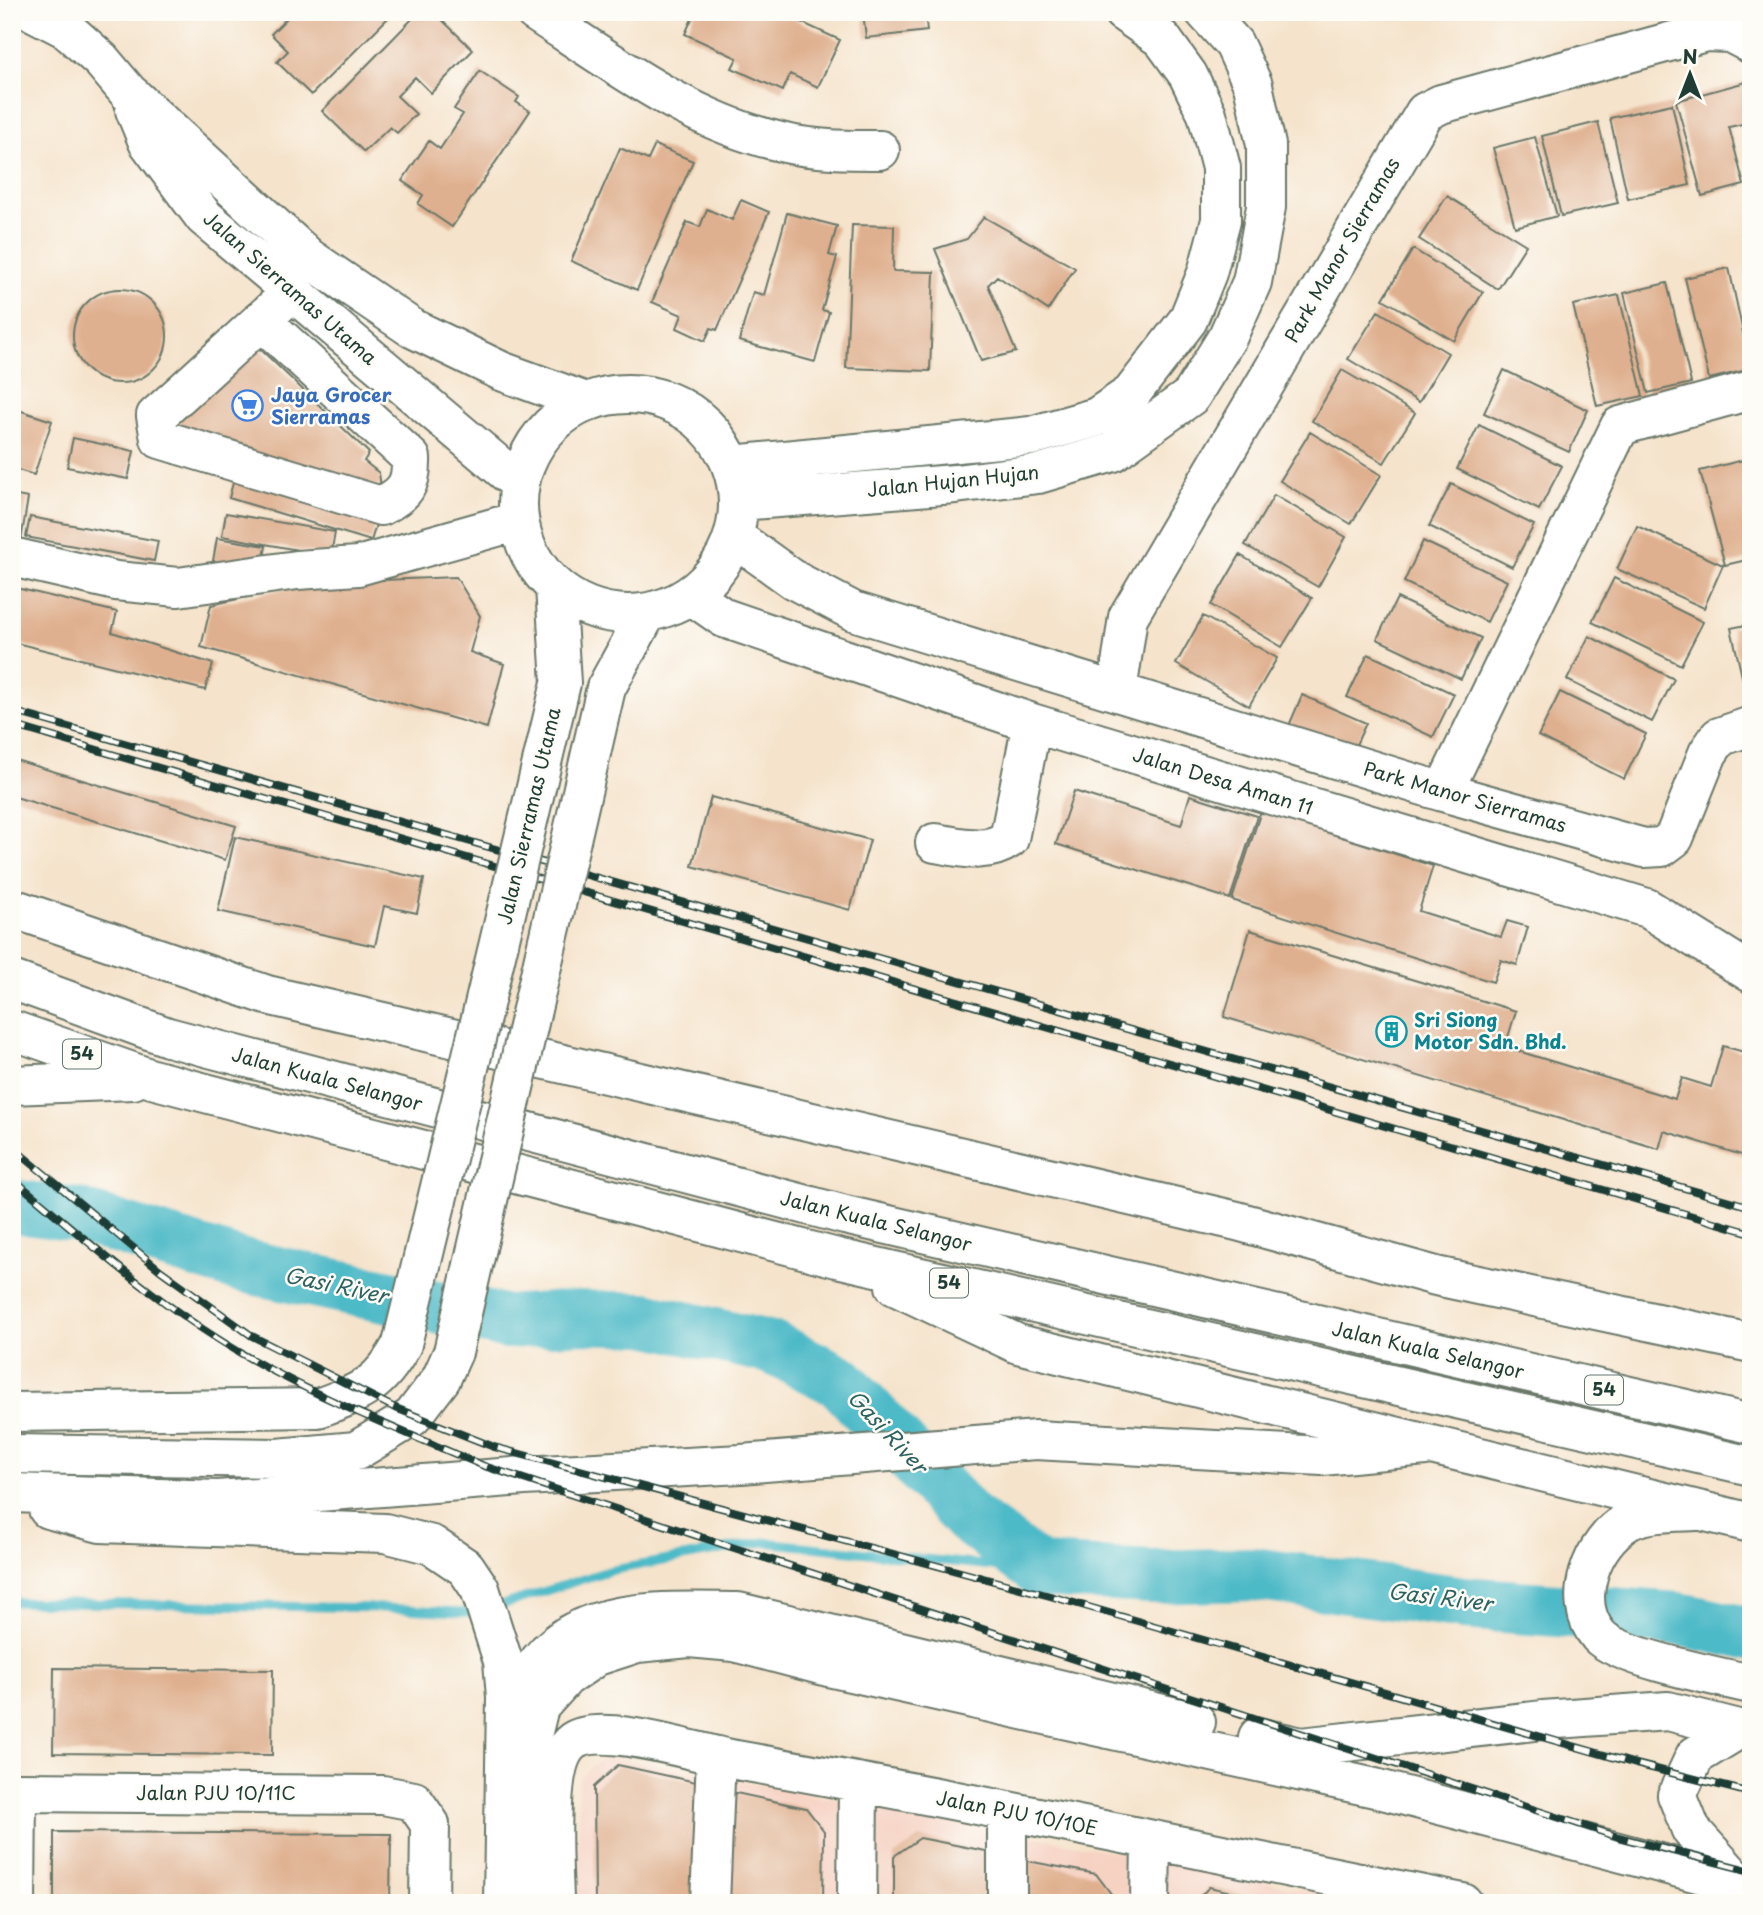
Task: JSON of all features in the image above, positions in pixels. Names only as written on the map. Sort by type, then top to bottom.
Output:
[{"type":"main road","name":"Jalan Sierramas Utama","points":[[34,12],[65,28],[101,60],[128,92],[309,258],[412,328],[501,372],[586,402]]},
{"type":"main road","points":[[535,12],[660,93],[734,128],[784,143],[829,149],[880,150]]},
{"type":"main road","name":"Jalan Hujan Hujan","points":[[735,501],[1031,436],[1097,417],[1131,394],[1188,320],[1206,273],[1221,220],[1221,168],[1207,114],[1188,75],[1161,39],[1123,12]]},
{"type":"main road","name":"Jalan Hujan Hujan","points":[[735,501],[956,484],[1038,474],[1113,452],[1191,396],[1228,336],[1252,282],[1266,207],[1266,145],[1253,85],[1234,44],[1205,12]]},
{"type":"main road","name":"Park Manor Sierramas","points":[[1117,692],[1128,617],[1425,112],[1441,104],[1706,32],[1730,33],[1751,44]]},
{"type":"main road","name":"Jalan Sierramas Utama","points":[[128,92],[148,142],[204,217],[519,482]]},
{"type":"main road","points":[[261,320],[411,458],[411,480],[401,496],[381,506],[160,439],[156,416],[261,320],[292,292]]},
{"type":"main road","points":[[1443,792],[1620,426],[1751,390]]},
{"type":"main road","points":[[621,394],[656,397],[688,411],[715,435],[735,501],[718,569],[691,595],[670,607],[647,613],[614,614],[582,605],[555,587],[531,557],[518,521],[519,482],[532,449],[539,439],[555,421],[586,402],[621,394]]},
{"type":"main road","name":"Park Manor Sierramas","points":[[735,501],[794,580],[853,611],[1443,792],[1644,848],[1662,847],[1674,838],[1708,753],[1719,737],[1751,726]]},
{"type":"main road","points":[[12,557],[116,581],[178,587],[297,570],[358,566],[518,521]]},
{"type":"main road","name":"Jalan Sierramas Utama","points":[[156,1409],[318,1408],[361,1392],[389,1369],[402,1344],[561,682],[555,587]]},
{"type":"main road","name":"Jalan Desa Aman 11","points":[[691,595],[724,618],[1032,723],[1647,908],[1746,961]]},
{"type":"main road","points":[[12,1454],[276,1458],[356,1451],[412,1417],[441,1379],[453,1352],[606,688],[647,613]]},
{"type":"main road","points":[[935,843],[982,850],[997,847],[1009,839],[1032,723]]},
{"type":"main road","points":[[23,912],[268,995],[1237,1221],[1436,1276],[1751,1343]]},
{"type":"main road","name":"Jalan Kuala Selangor","points":[[12,980],[169,1037],[845,1215],[1751,1424]]},
{"type":"main road","name":"54","points":[[12,1030],[152,1079],[837,1258],[1751,1466]]},
{"type":"main road","points":[[12,1085],[152,1079]]},
{"type":"main road","points":[[837,1258],[1018,1344],[1425,1446],[1751,1523]]},
{"type":"main road","points":[[12,1388],[156,1409]]},
{"type":"main road","points":[[12,1412],[156,1409]]},
{"type":"main road","points":[[12,1493],[219,1500],[524,1475],[741,1464],[1036,1440],[1322,1456],[1425,1446]]},
{"type":"main road","points":[[12,1499],[100,1523],[385,1533],[432,1545],[466,1569],[480,1589],[496,1633],[506,1697],[503,1903]]},
{"type":"main road","points":[[1696,1511],[1630,1520],[1606,1539],[1590,1567],[1585,1605],[1600,1637],[1637,1656],[1751,1684]]},
{"type":"main road","points":[[504,1757],[520,1692],[552,1647],[580,1626],[616,1616],[675,1611],[738,1612],[1301,1747],[1544,1720],[1668,1711],[1745,1730]]},
{"type":"main road","points":[[524,1903],[525,1799],[530,1744],[539,1707],[566,1676],[597,1656],[637,1643],[689,1638],[734,1642],[828,1667],[1375,1788],[1745,1885]]},
{"type":"main road","points":[[1745,1730],[1695,1756],[1677,1795],[1691,1830],[1745,1885]]},
{"type":"main road","name":"Jalan PJU 10/10E","points":[[554,1903],[555,1788],[558,1759],[572,1741],[592,1733],[612,1734],[859,1782],[1463,1903]]},
{"type":"main road","points":[[710,1903],[716,1756]]},
{"type":"main road","points":[[857,1903],[859,1782]]},
{"type":"main road","name":"Jalan PJU 10/11C","points":[[16,1903],[18,1792],[383,1795],[414,1801],[430,1824],[429,1903]]},
{"type":"main road","points":[[1007,1811],[1007,1903]]},
{"type":"main road","points":[[1150,1903],[1151,1840]]},
{"type":"shaded area","points":[[604,1756],[1179,1864],[1371,1903],[578,1903],[579,1778]]},
{"type":"building","points":[[293,12],[394,12],[311,95],[277,62],[288,51],[271,34]]},
{"type":"building","points":[[419,12],[434,12],[473,50],[431,93],[415,77],[397,96],[416,114],[397,133],[390,127],[364,152],[322,111]]},
{"type":"building","points":[[695,12],[779,12],[840,40],[818,87],[790,74],[783,91],[732,68],[737,58],[685,34]]},
{"type":"building","points":[[863,12],[925,12],[927,31],[866,38]]},
{"type":"building","points":[[480,71],[519,97],[516,102],[530,111],[452,227],[418,204],[423,195],[402,181],[429,141],[440,149],[463,114],[454,109]]},
{"type":"building","points":[[1746,82],[1751,99],[1751,122],[1729,127],[1744,185],[1702,196],[1676,101]]},
{"type":"building","points":[[1672,104],[1690,185],[1628,199],[1610,118]]},
{"type":"building","points":[[1598,122],[1618,203],[1561,216],[1542,136]]},
{"type":"building","points":[[1535,137],[1557,216],[1515,227],[1493,148]]},
{"type":"building","points":[[655,145],[693,161],[637,290],[571,261],[620,148],[648,160]]},
{"type":"building","points":[[1447,196],[1526,245],[1498,289],[1419,239]]},
{"type":"building","points":[[741,200],[769,212],[717,330],[711,328],[705,341],[677,328],[682,315],[652,302],[687,222],[700,227],[707,209],[732,220]]},
{"type":"building","points":[[787,213],[837,226],[829,255],[837,257],[822,310],[829,312],[815,362],[739,341],[753,292],[764,295]]},
{"type":"building","points":[[984,217],[1075,268],[1048,310],[997,276],[988,285],[1016,352],[981,361],[935,249],[967,239]]},
{"type":"building","points":[[852,225],[894,226],[893,271],[934,272],[930,371],[846,368]]},
{"type":"building","points":[[1413,249],[1483,292],[1454,341],[1383,299]]},
{"type":"building","points":[[1729,268],[1751,369],[1709,379],[1685,278]]},
{"type":"building","points":[[1667,283],[1691,383],[1648,393],[1624,293]]},
{"type":"building","points":[[120,289],[138,292],[153,303],[164,318],[167,336],[164,354],[153,369],[138,380],[120,383],[102,380],[87,369],[76,354],[73,336],[76,318],[87,303],[102,292]]},
{"type":"building","points":[[1619,295],[1643,396],[1597,406],[1573,305]]},
{"type":"building","points":[[1378,311],[1448,353],[1419,402],[1348,359]]},
{"type":"building","points":[[256,345],[369,453],[364,461],[379,473],[381,487],[177,442],[167,418]]},
{"type":"building","points":[[1342,370],[1415,413],[1384,463],[1312,421]]},
{"type":"building","points":[[1504,370],[1588,410],[1569,452],[1484,413]]},
{"type":"building","points":[[12,408],[52,421],[34,475],[12,468]]},
{"type":"building","points":[[1479,425],[1562,466],[1539,510],[1457,469]]},
{"type":"building","points":[[1310,432],[1381,475],[1351,524],[1280,481]]},
{"type":"building","points":[[73,438],[134,451],[128,479],[67,467]]},
{"type":"building","points":[[1743,460],[1751,489],[1751,559],[1725,565],[1700,471]]},
{"type":"building","points":[[236,471],[379,515],[371,541],[229,498]]},
{"type":"building","points":[[1451,484],[1534,525],[1512,567],[1429,526]]},
{"type":"building","points":[[12,495],[28,498],[21,541],[12,540]]},
{"type":"building","points":[[1274,495],[1346,537],[1318,587],[1245,545]]},
{"type":"building","points":[[226,513],[335,532],[331,556],[222,536]]},
{"type":"building","points":[[30,517],[158,541],[154,561],[26,537]]},
{"type":"building","points":[[1637,526],[1723,565],[1704,608],[1617,569]]},
{"type":"building","points":[[217,538],[266,546],[262,569],[213,561]]},
{"type":"building","points":[[1423,541],[1507,581],[1487,622],[1404,582]]},
{"type":"building","points":[[1240,555],[1312,598],[1282,647],[1211,605]]},
{"type":"building","points":[[456,577],[480,616],[470,652],[504,664],[487,728],[201,647],[211,605],[309,583]]},
{"type":"building","points":[[1614,578],[1703,622],[1681,665],[1592,622]]},
{"type":"building","points":[[12,587],[117,612],[112,632],[213,664],[205,690],[12,642]]},
{"type":"building","points":[[1397,598],[1481,638],[1461,679],[1377,639]]},
{"type":"building","points":[[1203,616],[1277,658],[1249,706],[1176,664]]},
{"type":"building","points":[[1751,624],[1751,712],[1750,712],[1731,628]]},
{"type":"building","points":[[1589,636],[1674,679],[1652,722],[1567,680]]},
{"type":"building","points":[[1368,654],[1454,694],[1433,737],[1347,697]]},
{"type":"building","points":[[1560,692],[1646,734],[1624,779],[1538,736]]},
{"type":"building","points":[[1302,695],[1366,723],[1351,756],[1288,728]]},
{"type":"building","points":[[12,759],[236,826],[225,860],[12,796]]},
{"type":"building","points":[[1074,791],[1181,825],[1190,795],[1257,816],[1230,899],[1056,844]]},
{"type":"building","points":[[711,797],[870,840],[850,910],[692,866]]},
{"type":"building","points":[[1261,811],[1433,866],[1419,911],[1501,937],[1507,921],[1528,927],[1517,965],[1501,960],[1493,982],[1232,900]]},
{"type":"building","points":[[235,837],[424,879],[417,913],[384,906],[375,946],[218,911]]},
{"type":"building","name":"Sri Siong Motor Sdn. Bhd.","points":[[1250,930],[1516,1011],[1505,1047],[1675,1099],[1682,1078],[1711,1087],[1723,1046],[1751,1054],[1751,1158],[1664,1131],[1659,1149],[1224,1017]]},
{"type":"building","points":[[54,1668],[273,1670],[272,1755],[53,1753]]},
{"type":"building","points":[[618,1765],[696,1782],[695,1903],[595,1903],[594,1787]]},
{"type":"building","points":[[722,1790],[806,1808],[824,1831],[823,1903],[722,1903]]},
{"type":"building","points":[[54,1832],[391,1834],[390,1903],[54,1903]]},
{"type":"building","points":[[920,1838],[996,1853],[995,1903],[894,1903],[894,1856]]},
{"type":"building","points":[[1017,1859],[1096,1874],[1118,1903],[1017,1903]]},
{"type":"building","points":[[1209,1887],[1276,1902],[1276,1903],[1194,1903]]},
{"type":"waterway","name":"Gasi River","points":[[12,1206],[77,1215],[239,1265],[507,1322],[580,1317],[645,1319],[773,1348],[840,1381],[968,1518],[1040,1571],[1152,1577],[1253,1574],[1464,1603],[1678,1619],[1751,1634]]},
{"type":"waterway","points":[[496,1607],[608,1571],[764,1542],[1040,1571]]},
{"type":"waterway","points":[[12,1602],[384,1608],[479,1613]]},
{"type":"railway","points":[[12,711],[1751,1207]]},
{"type":"railway","points":[[12,725],[1751,1233]]},
{"type":"railway","points":[[12,1147],[160,1270],[252,1336],[393,1407],[494,1447],[1050,1596],[1636,1764],[1751,1793]]},
{"type":"railway","points":[[12,1178],[150,1291],[239,1352],[329,1399],[484,1466],[1618,1837],[1751,1871]]},
{"type":"place","name":"Jaya Grocer Sierramas","points":[[248,406]]},
{"type":"place","name":"Sri Siong Motor Sdn. Bhd.","points":[[1391,1031]]}]
